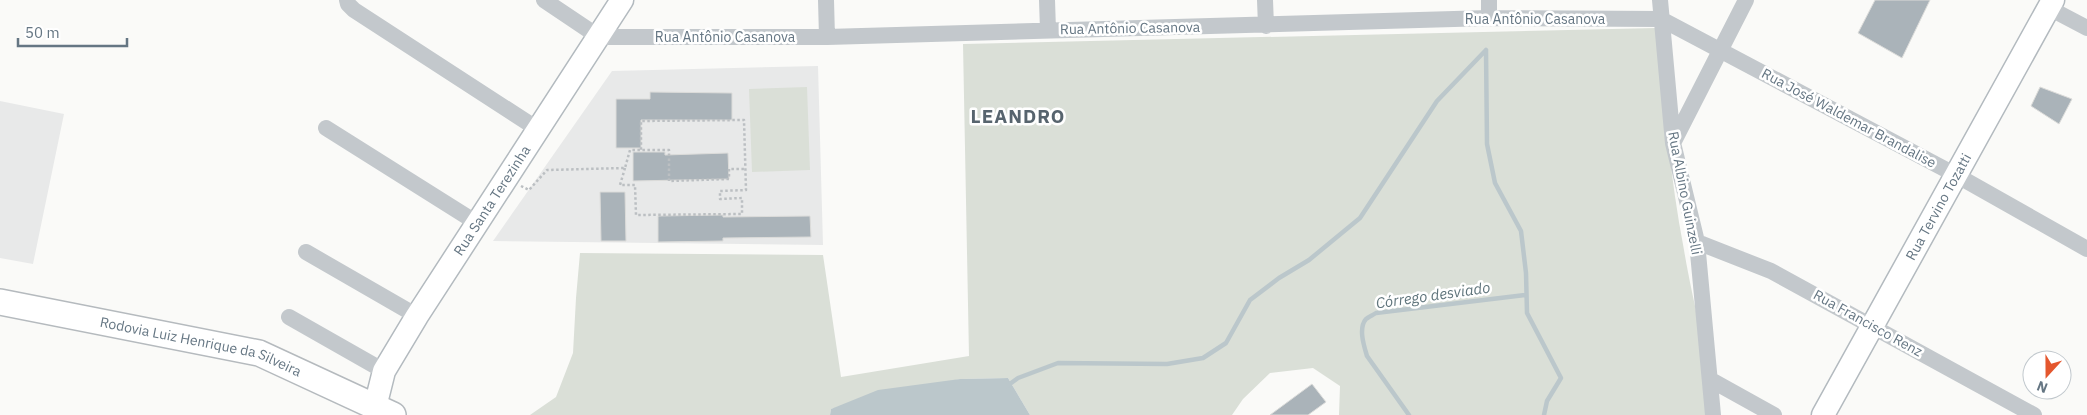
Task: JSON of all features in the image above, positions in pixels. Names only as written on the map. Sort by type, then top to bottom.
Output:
[{"type":"main road","name":"Rodovia Luiz Henrique da Silveira","points":[[0,302],[259,354],[384,411]]},
{"type":"street","points":[[544,0],[599,38]]},
{"type":"street","name":"Rua Santa Terezinha","points":[[384,411],[384,371],[417,316],[622,0]]},
{"type":"street","points":[[826,0],[827,37]]},
{"type":"street","points":[[1048,0],[1048,30]]},
{"type":"street","points":[[1266,0],[1266,26]]},
{"type":"street","points":[[1488,18],[1489,0]]},
{"type":"street","name":"Rua Albino Guinzelli","points":[[1660,0],[1673,143],[1697,242],[1713,415]]},
{"type":"street","points":[[1673,143],[1746,0]]},
{"type":"street","points":[[347,2],[354,10],[539,130]]},
{"type":"street","points":[[2046,2],[2087,28]]},
{"type":"street","name":"Rua Tervino Tozatti","points":[[1823,415],[1956,175],[2046,2]]},
{"type":"street","name":"Rua Antônio Casanova","points":[[599,38],[827,37],[1266,26],[1488,18],[1661,19]]},
{"type":"street","name":"Rua José Waldemar Brandalise","points":[[1661,19],[1956,175],[2087,249]]},
{"type":"street","points":[[326,128],[477,223]]},
{"type":"street","name":"Rua Francisco Renz","points":[[1697,242],[1771,271],[2034,415]]},
{"type":"street","points":[[306,252],[417,316]]},
{"type":"street","points":[[289,317],[384,371]]},
{"type":"street","points":[[1710,380],[1774,415]]},
{"type":"path","points":[[641,150],[641,120],[744,120],[746,169],[746,190],[720,191],[720,199],[742,198],[742,214],[636,215],[635,185],[620,185],[630,150],[641,150],[669,150],[668,181],[729,179],[729,169],[746,169]]},
{"type":"path","points":[[507,178],[529,190],[547,170],[625,168]]},
{"type":"shaded area","points":[[1656,28],[1675,195],[1708,374],[1711,415],[1339,415],[1340,386],[1313,368],[1270,373],[1243,399],[1232,415],[1030,415],[1008,378],[960,379],[831,409],[830,415],[530,415],[556,397],[573,353],[580,253],[823,255],[841,377],[969,356],[963,44]]},
{"type":"shaded area","points":[[818,66],[823,245],[493,241],[612,71]]},
{"type":"shaded area","points":[[807,87],[810,170],[752,172],[749,89]]},
{"type":"shaded area","points":[[0,101],[64,114],[33,264],[0,258]]},
{"type":"shaded area","points":[[1008,378],[1030,415],[830,415],[831,409],[878,390],[960,379]]},
{"type":"building","points":[[1875,0],[1930,0],[1902,58],[1858,33]]},
{"type":"building","points":[[2040,87],[2072,99],[2059,124],[2031,106]]},
{"type":"building","points":[[650,92],[732,93],[732,120],[641,120],[641,148],[616,148],[616,99],[650,99]]},
{"type":"building","points":[[633,152],[665,152],[665,155],[728,153],[729,179],[633,181]]},
{"type":"building","points":[[600,192],[625,192],[626,241],[601,241]]},
{"type":"building","points":[[723,215],[723,217],[810,216],[811,237],[723,238],[723,241],[658,242],[658,216]]},
{"type":"building","points":[[1312,384],[1326,402],[1308,415],[1270,415]]},
{"type":"waterway","points":[[1486,50],[1487,144],[1495,183],[1521,231],[1526,273],[1527,313],[1561,378],[1547,401],[1544,415]]},
{"type":"waterway","points":[[1007,386],[1018,378],[1058,363],[1167,364],[1203,358],[1226,343],[1250,300],[1279,278],[1309,260],[1360,218],[1437,101],[1486,50]]},
{"type":"waterway","name":"Córrego desviado","points":[[1409,415],[1367,356],[1362,332],[1366,319],[1376,313],[1525,295]]},
{"type":"district","name":"LEANDRO","points":[[1018,116]]}]
